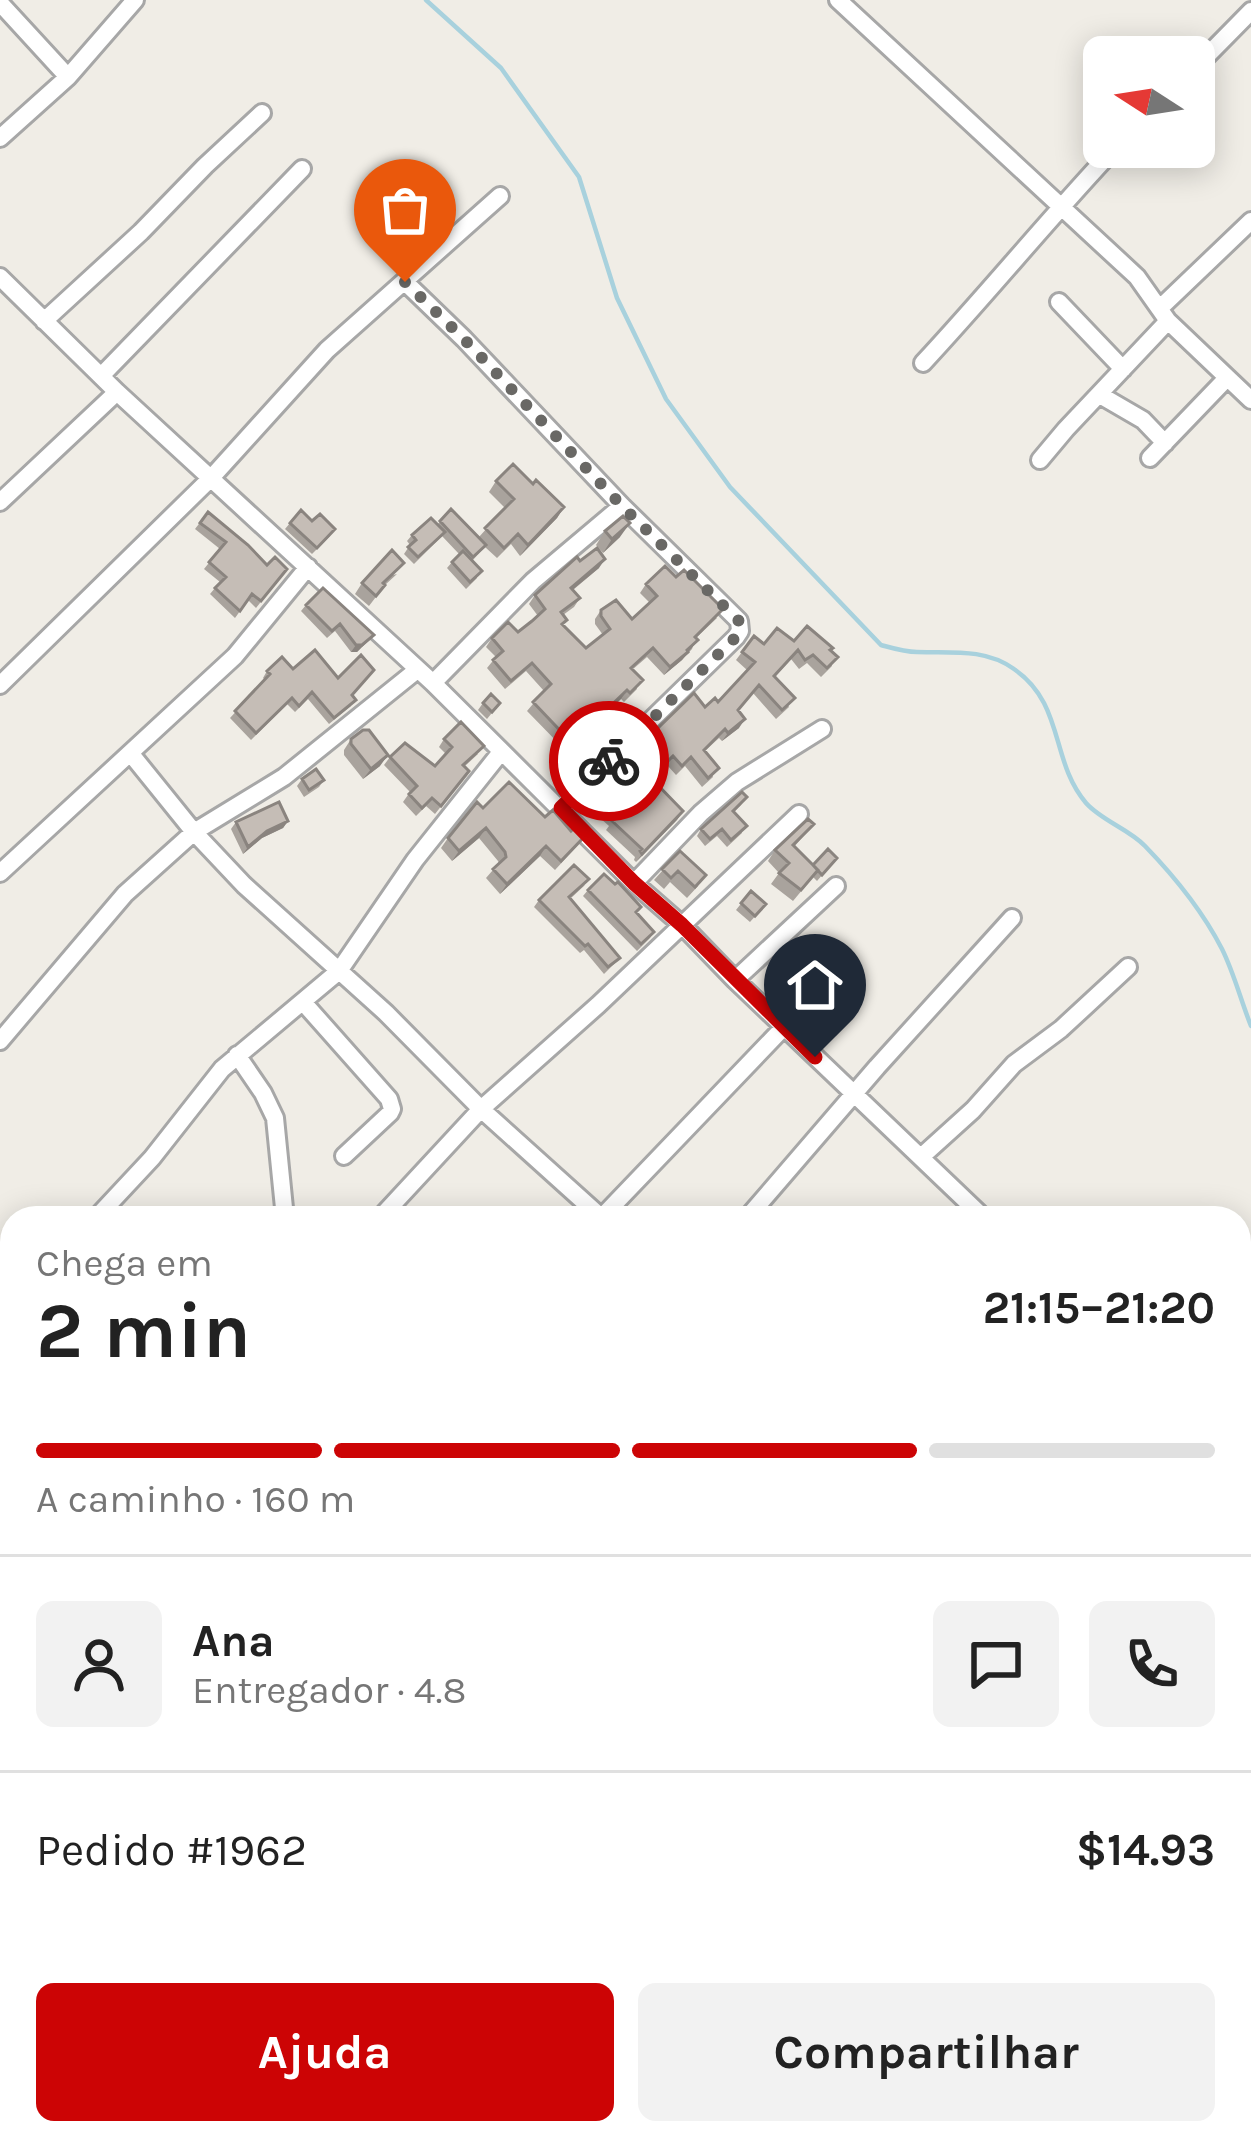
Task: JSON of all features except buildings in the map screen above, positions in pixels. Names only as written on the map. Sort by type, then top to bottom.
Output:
[{"type":"street","points":[[0,138],[68,77],[135,0]]},
{"type":"street","points":[[838,0],[1137,278],[1164,315],[1251,400]]},
{"type":"street","points":[[0,3],[68,77]]},
{"type":"street","points":[[1215,47],[1251,11]]},
{"type":"street","points":[[44,321],[262,113]]},
{"type":"street","points":[[923,363],[1096,168]]},
{"type":"street","points":[[102,375],[302,169]]},
{"type":"street","points":[[0,685],[212,477],[327,350],[500,196]]},
{"type":"street","points":[[1040,460],[1251,221]]},
{"type":"street","points":[[0,277],[117,392],[433,683],[972,1206]]},
{"type":"street","points":[[405,282],[739,621],[740,631],[561,808]]},
{"type":"street","points":[[1059,302],[1123,369]]},
{"type":"street","points":[[1150,458],[1226,379]]},
{"type":"street","points":[[0,502],[117,392]]},
{"type":"street","points":[[1100,395],[1143,420],[1165,443]]},
{"type":"street","points":[[433,683],[533,581],[622,506]]},
{"type":"street","points":[[0,873],[235,656],[308,567]]},
{"type":"street","points":[[0,1041],[125,894],[194,832],[284,777],[417,670]]},
{"type":"street","points":[[634,883],[737,782],[822,729]]},
{"type":"street","points":[[107,1206],[222,1069],[339,971],[415,860],[501,752]]},
{"type":"street","points":[[130,754],[244,885],[588,1206]]},
{"type":"street","points":[[391,1206],[481,1109],[559,1042],[799,814]]},
{"type":"street","points":[[735,980],[836,886]]},
{"type":"street","points":[[757,1206],[1012,918]]},
{"type":"street","points":[[921,1157],[1014,1064],[1061,1029],[1128,967]]},
{"type":"street","points":[[303,1002],[392,1108],[344,1156]]},
{"type":"street","points":[[612,1206],[784,1027]]},
{"type":"street","points":[[237,1055],[275,1118],[284,1206]]},
{"type":"waterway","points":[[426,0],[501,68],[579,177],[617,298],[666,399],[730,487],[881,645],[991,658],[1030,683],[1050,716],[1067,769],[1086,803],[1145,846],[1206,921],[1226,958],[1251,1026]]},
{"type":"way so far","points":[[405,282],[739,621],[736,637],[609,761]]},
{"type":"route","points":[[609,761],[561,808],[815,1057]]}]
